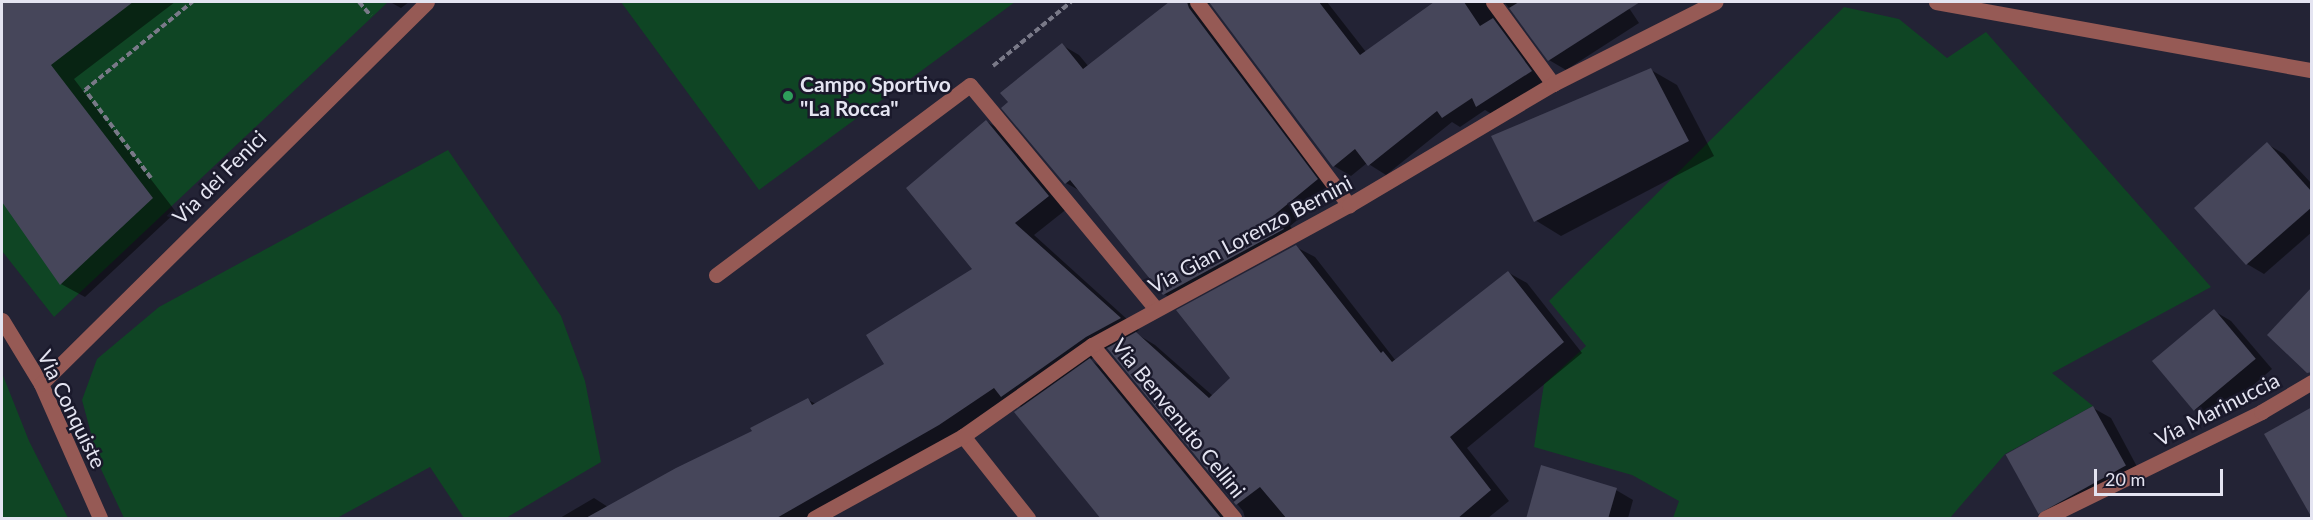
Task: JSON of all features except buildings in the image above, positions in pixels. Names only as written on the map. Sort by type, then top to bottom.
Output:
[{"type":"street","name":"Via dei Fenici","points":[[41,384],[426,2]]},
{"type":"street","points":[[1197,2],[1350,206]]},
{"type":"street","points":[[1493,2],[1554,84]]},
{"type":"street","name":"Via Gian Lorenzo Bernini","points":[[814,519],[963,436],[1092,345],[1350,206],[1554,84],[1715,2]]},
{"type":"street","points":[[1936,2],[2312,70]]},
{"type":"street","points":[[716,275],[970,85],[1156,309]]},
{"type":"street","name":"Via Conquiste","points":[[2,320],[41,384],[100,519]]},
{"type":"street","name":"Via Benvenuto Cellini","points":[[1092,345],[1234,519]]},
{"type":"street","name":"Via Marinuccia","points":[[2044,519],[2261,412],[2312,382]]},
{"type":"street","points":[[963,436],[1028,519]]},
{"type":"path","points":[[151,178],[85,90],[192,2]]},
{"type":"path","points":[[359,2],[371,17]]},
{"type":"path","points":[[970,85],[1071,2]]},
{"type":"green space","points":[[2,2],[388,2],[54,317],[2,251]]},
{"type":"green space","name":"Campo Sportivo \"La Rocca\"","points":[[621,2],[1015,2],[759,190]]},
{"type":"green space","points":[[1844,7],[1899,19],[1947,58],[1986,32],[2211,287],[2052,373],[2093,406],[2005,454],[1950,518],[1673,518],[1679,501],[1632,475],[1534,447],[1544,384],[1586,346],[1549,301]]},
{"type":"green space","points":[[448,150],[561,316],[585,381],[601,462],[506,518],[464,518],[430,467],[337,518],[124,518],[100,467],[82,400],[97,359],[159,307]]},
{"type":"green space","points":[[2,373],[29,441],[68,518],[2,518]]},
{"type":"place","name":"Campo Sportivo \"La Rocca\"","points":[[788,96]]}]
